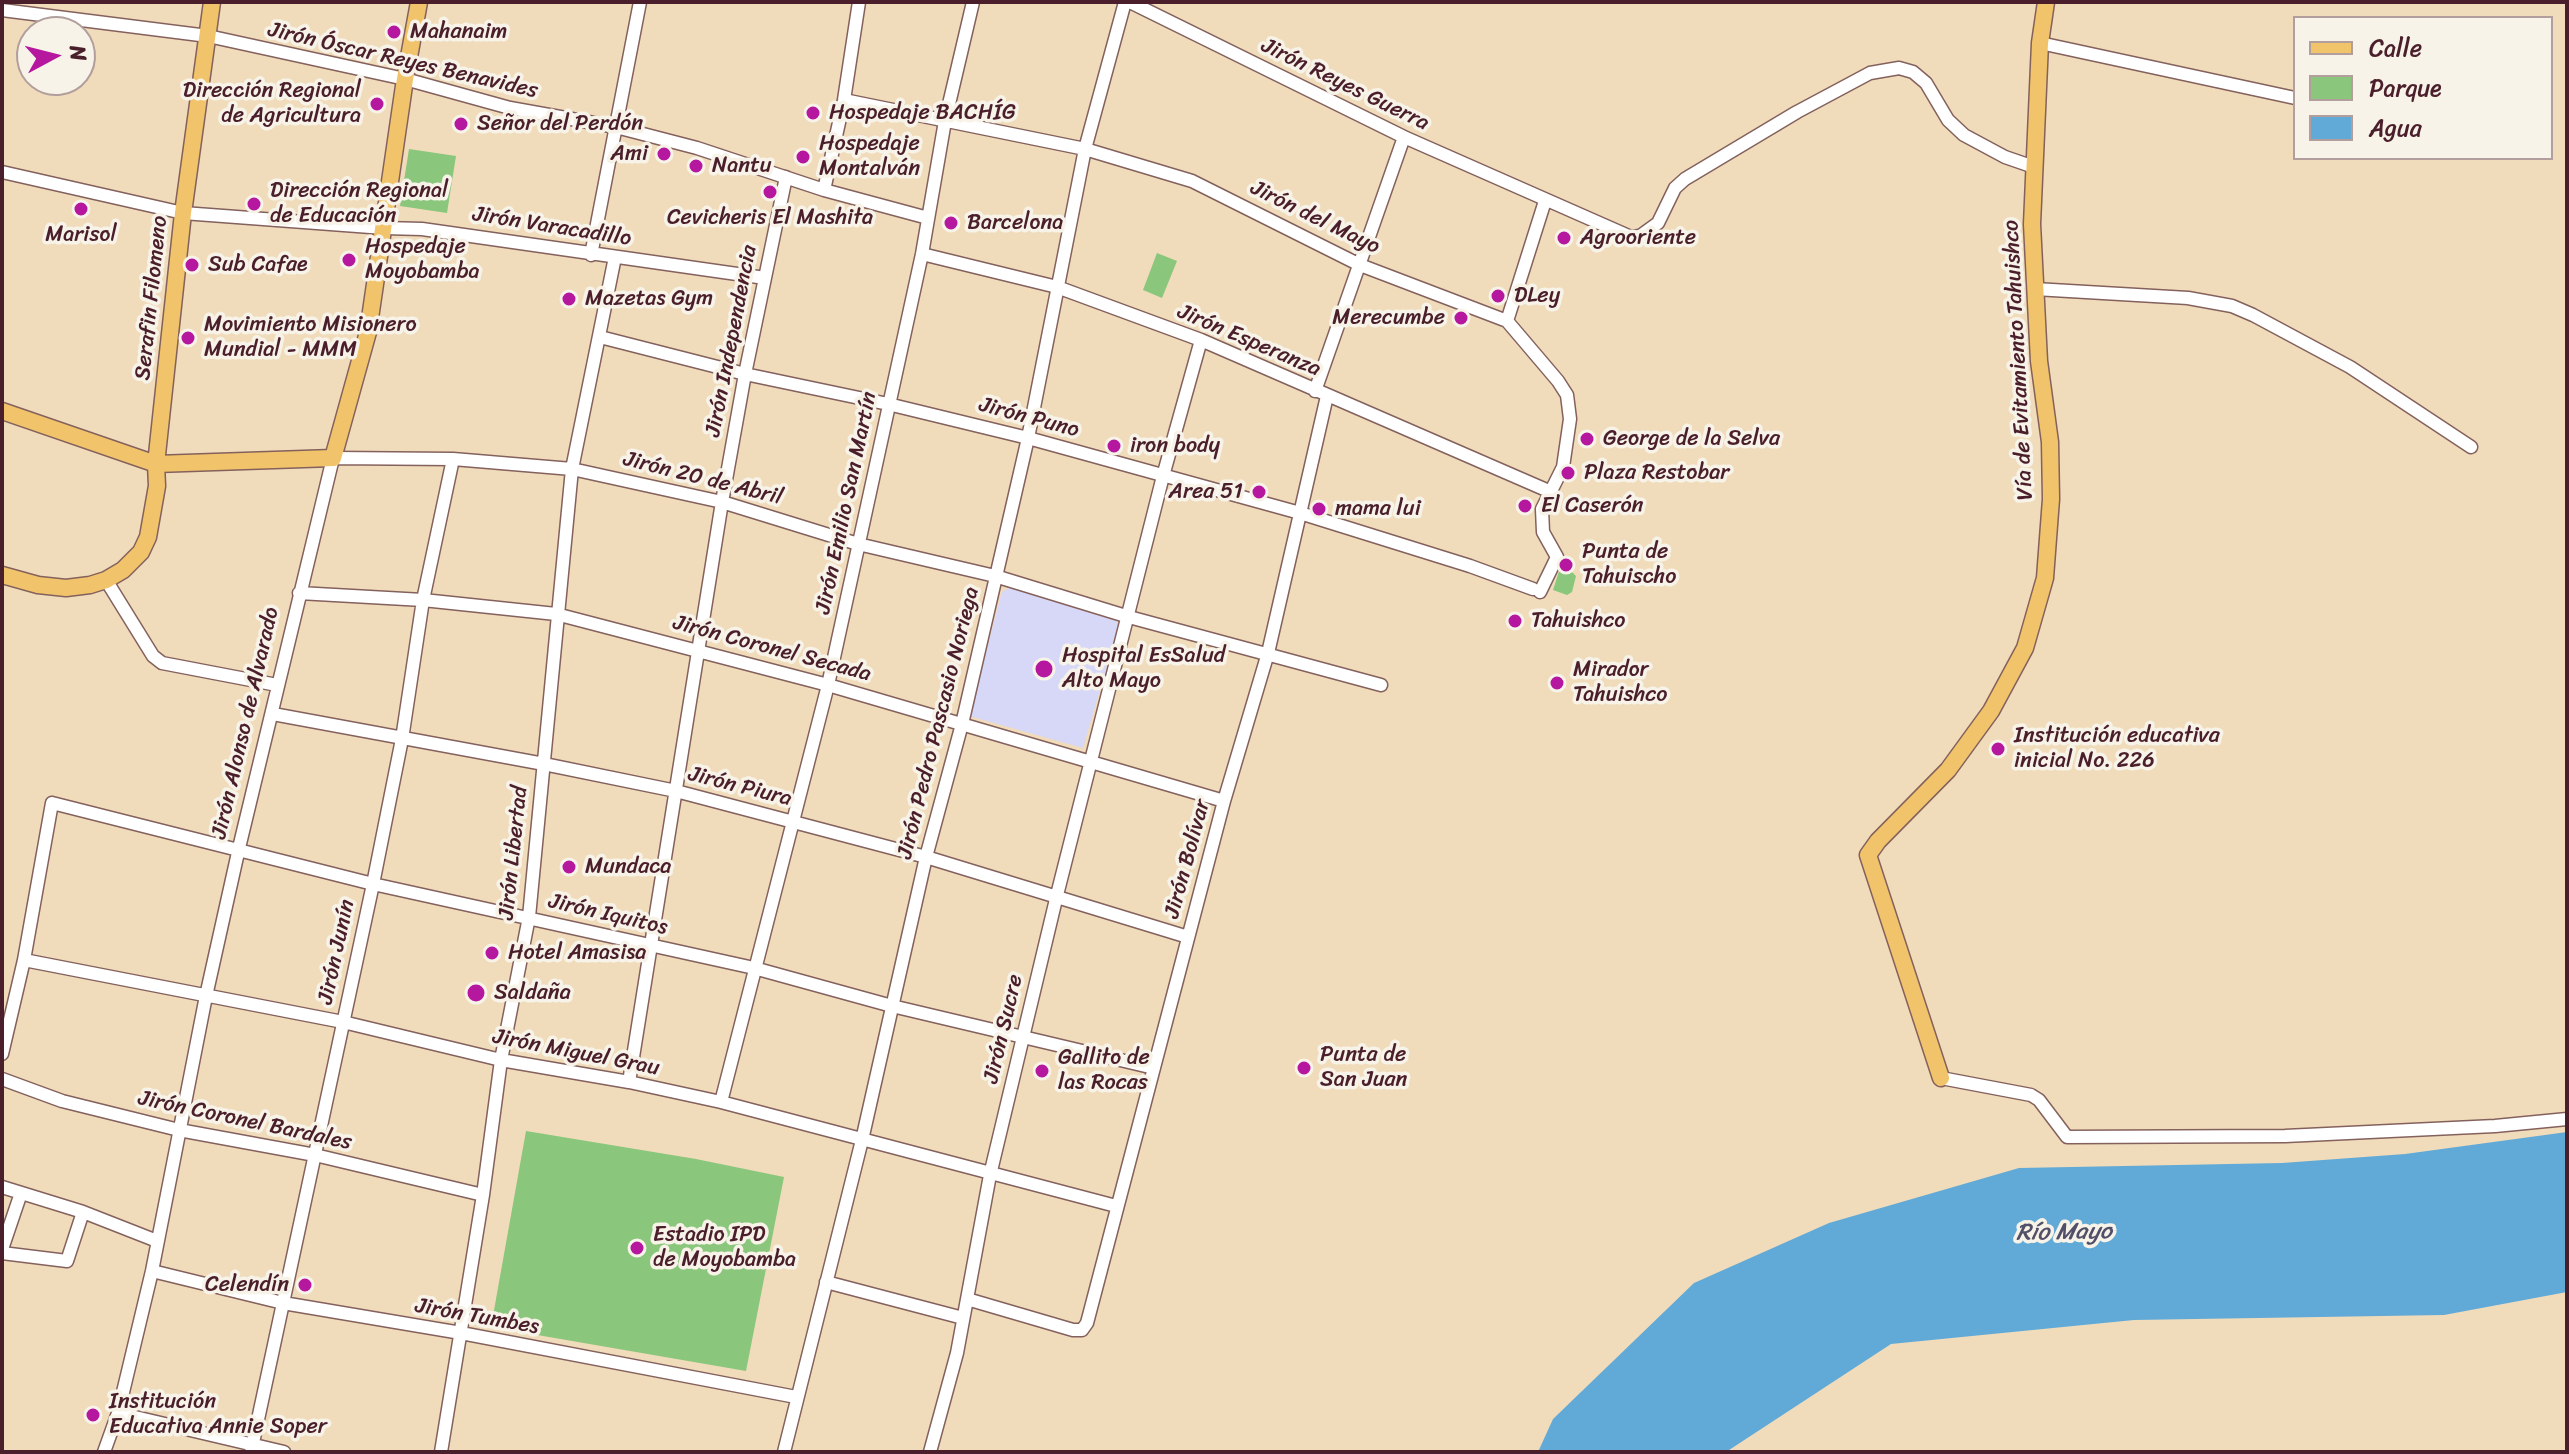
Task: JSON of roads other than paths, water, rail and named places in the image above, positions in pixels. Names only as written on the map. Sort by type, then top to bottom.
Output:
[{"type":"main road","name":"Serafin Filomeno","points":[[106,580],[141,552],[148,537],[157,486],[156,464],[183,213],[212,2]]},
{"type":"main road","name":"Jirón Alonso de Alvarado","points":[[333,458],[368,332],[419,2]]},
{"type":"main road","name":"Vía de Evitamiento Tahuishco","points":[[1941,1078],[1868,855],[1948,770],[1991,711],[2025,648],[2045,578],[2051,499],[2050,442],[2039,361],[2032,224],[2040,43],[2046,2]]},
{"type":"main road","name":"Jirón 20 de Abril","points":[[2,411],[156,464],[333,458]]},
{"type":"main road","points":[[2,575],[38,585],[66,588],[106,580]]},
{"type":"street","points":[[591,255],[640,2]]},
{"type":"street","points":[[824,190],[844,100],[859,2]]},
{"type":"street","name":"Jirón Emilio San Martín","points":[[721,1102],[828,685],[922,254],[945,121],[973,2]]},
{"type":"street","name":"Jirón Reyes Guerra","points":[[1132,2],[1404,137],[1631,237],[1640,236],[1658,223],[1675,188],[1685,179],[1797,112],[1870,73],[1899,68],[1913,72],[1926,83],[1948,120],[1964,135],[2005,157],[2034,167]]},
{"type":"street","name":"Jirón Pedro Pascasio Noriega","points":[[784,1452],[862,1140],[926,857],[962,724],[1028,438],[1085,149],[1132,2]]},
{"type":"street","name":"Jirón Óscar Reyes Benavides","points":[[2,10],[208,36],[405,79],[510,108],[616,127],[697,148],[824,190],[928,218]]},
{"type":"street","points":[[2040,43],[2293,98]]},
{"type":"street","points":[[847,83],[865,105]]},
{"type":"street","name":"Jirón del Mayo","points":[[844,100],[1085,149],[1192,181],[1360,265],[1507,321],[1567,395],[1570,419],[1563,467],[1542,509],[1543,532],[1557,557]]},
{"type":"street","name":"Jirón Bolívar","points":[[967,1299],[1082,1330],[1087,1323],[1224,801],[1268,653],[1300,513],[1321,394],[1360,265],[1404,137]]},
{"type":"street","name":"Jirón Varacadillo","points":[[2,172],[183,213],[451,232],[591,255],[765,278]]},
{"type":"street","name":"Jirón Independencia","points":[[629,1082],[722,502],[786,177]]},
{"type":"street","points":[[1507,321],[1545,201]]},
{"type":"street","name":"Jirón Esperanza","points":[[922,254],[1057,287],[1201,340],[1551,492]]},
{"type":"street","name":"Jirón Libertad","points":[[441,1452],[483,1195],[501,1060],[529,917],[572,469],[615,257]]},
{"type":"street","points":[[2035,289],[2188,298],[2232,306],[2350,367],[2471,447]]},
{"type":"street","name":"Jirón Puno","points":[[600,337],[745,374],[1028,438],[1300,513],[1470,566],[1536,591],[1557,557]]},
{"type":"street","points":[[1129,617],[1163,476],[1201,340]]},
{"type":"street","name":"Jirón 20 de Abril","points":[[333,458],[453,459],[572,469],[722,502],[858,544],[995,576],[1129,617],[1381,685]]},
{"type":"street","name":"Jirón Alonso de Alvarado","points":[[104,1452],[118,1413],[152,1271],[206,996],[333,458]]},
{"type":"street","name":"Jirón Junín","points":[[251,1448],[373,884],[402,739],[423,600],[453,459]]},
{"type":"street","points":[[106,580],[153,656],[162,663],[277,685]]},
{"type":"street","name":"Jirón Coronel Secada","points":[[299,593],[423,600],[556,614],[828,685],[1224,801]]},
{"type":"street","name":"Jirón Sucre","points":[[930,1452],[957,1353],[990,1175],[1022,1038],[1129,617]]},
{"type":"street","name":"Jirón Piura","points":[[273,714],[676,791],[926,857],[1188,937]]},
{"type":"street","name":"Jirón Iquitos","points":[[24,960],[52,803],[373,884],[754,968],[892,1006],[1154,1068]]},
{"type":"street","points":[[2,1054],[24,960]]},
{"type":"street","name":"Jirón Miguel Grau","points":[[24,960],[343,1022],[501,1060],[721,1102],[1116,1206]]},
{"type":"street","points":[[1941,1078],[2031,1095],[2039,1100],[2067,1137],[2285,1136],[2495,1126],[2567,1119]]},
{"type":"street","name":"Jirón Coronel Bardales","points":[[2,1079],[62,1101],[179,1130],[315,1155],[483,1195]]},
{"type":"street","points":[[2,1187],[83,1212],[157,1241]]},
{"type":"street","points":[[21,1193],[2,1251],[67,1261],[83,1212]]},
{"type":"street","name":"Jirón Tumbes","points":[[152,1271],[283,1303],[461,1333],[796,1397]]},
{"type":"street","points":[[826,1282],[963,1318]]},
{"type":"street","points":[[118,1413],[251,1448],[284,1452]]},
{"type":"water","name":"Río Mayo","points":[[2567,1132],[2567,1292],[2444,1315],[2134,1320],[1891,1344],[1726,1452],[1538,1452],[1553,1419],[1694,1283],[1829,1223],[2019,1168],[2282,1163],[2405,1154]]},
{"type":"place","name":"Mahanaim","points":[[394,32]]},
{"type":"place","name":"Dirección Regional de Agricultura","points":[[377,104]]},
{"type":"place","name":"Hospedaje BACHÍG","points":[[813,113]]},
{"type":"place","name":"Señor del Perdón","points":[[461,124]]},
{"type":"place","name":"Ami","points":[[664,154]]},
{"type":"place","name":"Hospedaje Montalván","points":[[803,157]]},
{"type":"place","name":"Nantu","points":[[696,166]]},
{"type":"place","name":"Cevicheris El Mashita","points":[[770,192]]},
{"type":"place","name":"Dirección Regional de Educación","points":[[254,204]]},
{"type":"place","name":"Marisol","points":[[81,209]]},
{"type":"place","name":"Barcelona","points":[[951,223]]},
{"type":"place","name":"Agrooriente","points":[[1564,238]]},
{"type":"place","name":"Hospedaje Moyobamba","points":[[349,260]]},
{"type":"place","name":"Sub Cafae","points":[[192,265]]},
{"type":"place","name":"DLey","points":[[1498,296]]},
{"type":"place","name":"Mazetas Gym","points":[[569,299]]},
{"type":"place","name":"Merecumbe","points":[[1461,318]]},
{"type":"place","name":"Movimiento Misionero Mundial - MMM","points":[[188,338]]},
{"type":"place","name":"George de la Selva","points":[[1587,439]]},
{"type":"place","name":"iron body","points":[[1114,446]]},
{"type":"place","name":"Plaza Restobar","points":[[1568,473]]},
{"type":"place","name":"Area 51","points":[[1259,492]]},
{"type":"place","name":"El Caserón","points":[[1525,506]]},
{"type":"place","name":"mama lui","points":[[1319,509]]},
{"type":"place","name":"Punta de Tahuischo","points":[[1566,565]]},
{"type":"place","name":"Tahuishco","points":[[1515,621]]},
{"type":"place","name":"Hospital EsSalud Alto Mayo","points":[[1044,669]]},
{"type":"place","name":"Mirador Tahuishco","points":[[1557,683]]},
{"type":"place","name":"Institución educativa inicial No. 226","points":[[1998,749]]},
{"type":"place","name":"Mundaca","points":[[569,867]]},
{"type":"place","name":"Hotel Amasisa","points":[[492,953]]},
{"type":"place","name":"Saldaña","points":[[476,993]]},
{"type":"place","name":"Punta de San Juan","points":[[1304,1068]]},
{"type":"place","name":"Gallito de las Rocas","points":[[1042,1071]]},
{"type":"place","name":"Estadio IPD de Moyobamba","points":[[637,1248]]},
{"type":"place","name":"Celendín","points":[[305,1285]]},
{"type":"place","name":"Institución Educativa Annie Soper","points":[[93,1415]]}]
